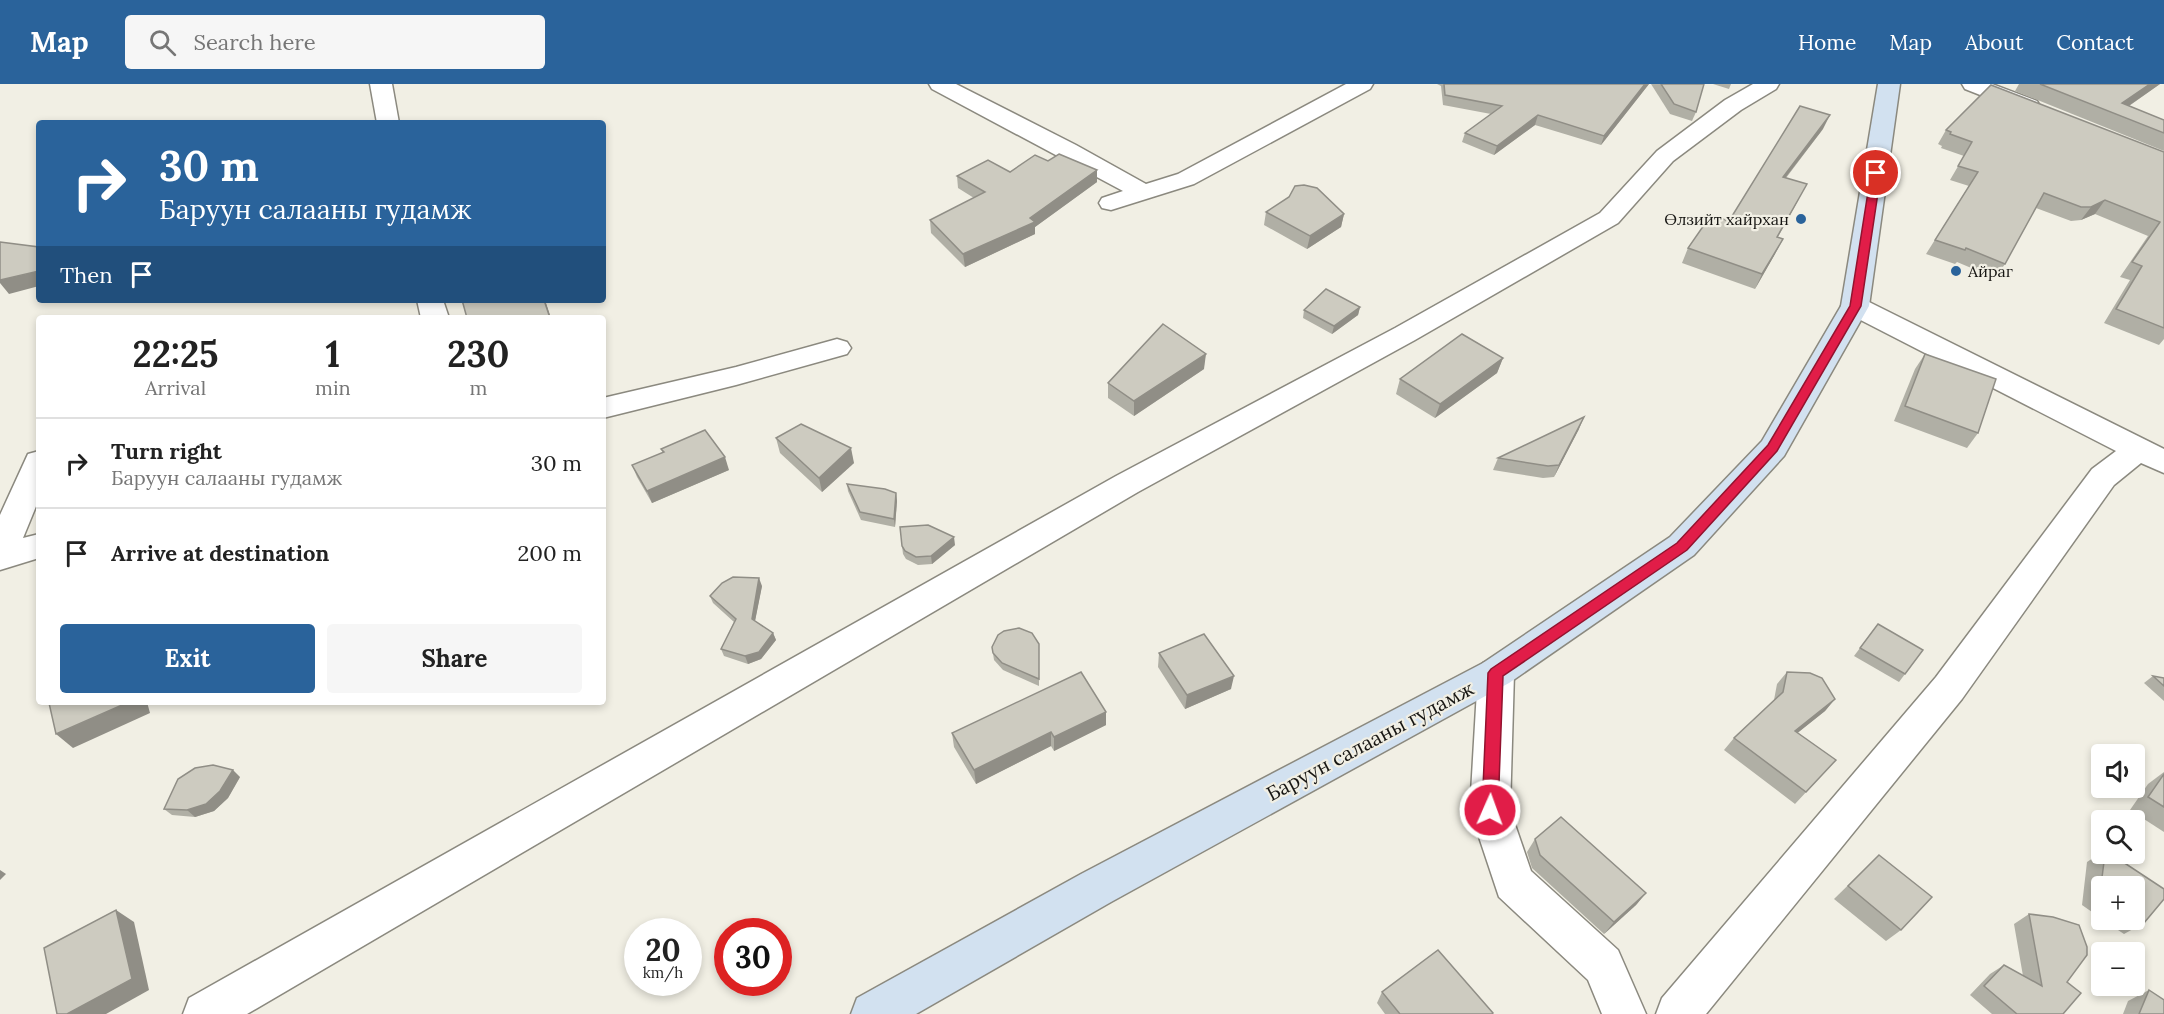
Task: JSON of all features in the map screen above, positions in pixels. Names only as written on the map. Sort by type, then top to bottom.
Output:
[{"type":"main road","name":"Баруун салааны гудамж","points":[[873,1014],[1096,888],[1496,673],[1682,546],[1773,448],[1855,306],[1889,84]]},
{"type":"street","points":[[381,84],[387,120]]},
{"type":"street","points":[[940,84],[1000,117],[1102,167],[1143,193]]},
{"type":"street","points":[[1111,203],[1186,179],[1362,84]]},
{"type":"street","points":[[205,1014],[1127,484],[1405,334],[1608,218],[1665,156],[1733,105],[1768,84]]},
{"type":"street","points":[[1973,84],[2048,114]]},
{"type":"street","points":[[1855,306],[2150,455]]},
{"type":"street","points":[[606,407],[736,376],[837,348]]},
{"type":"street","points":[[1678,1014],[1949,688],[2103,477],[2124,462],[2150,455]]},
{"type":"street","points":[[0,555],[36,469]]},
{"type":"street","points":[[0,555],[36,547]]},
{"type":"street","points":[[1496,673],[1490,810],[1514,883],[1602,965],[1624,1014]]},
{"type":"building","points":[[1444,84],[1645,84],[1604,136],[1538,115],[1497,146],[1465,133],[1502,106],[1445,95]]},
{"type":"building","points":[[1661,84],[1704,84],[1696,112],[1674,104]]},
{"type":"building","points":[[2040,84],[2150,84],[2122,103],[2164,120],[2164,133]]},
{"type":"building","points":[[1991,85],[2164,152],[2164,328],[2116,309],[2142,266],[2132,262],[2160,222],[2105,200],[2091,207],[2081,207],[2044,193],[2005,264],[1966,248],[1965,250],[1935,240],[1978,172],[1958,166],[1972,142],[1950,134],[1951,132],[1946,130]]},
{"type":"building","points":[[1800,106],[1830,115],[1783,177],[1807,184],[1777,237],[1783,239],[1762,274],[1688,248],[1711,215],[1729,221]]},
{"type":"building","points":[[1059,154],[1097,170],[1030,218],[1035,222],[963,254],[930,220],[985,192],[957,176],[988,160],[1010,172],[1035,155],[1048,161]]},
{"type":"building","points":[[1304,185],[1317,188],[1344,214],[1310,236],[1266,212],[1289,197],[1295,186]]},
{"type":"building","points":[[0,242],[36,247],[36,272],[0,280]]},
{"type":"building","points":[[1326,289],[1360,307],[1334,326],[1304,310]]},
{"type":"building","points":[[463,303],[545,303],[549,315],[466,315]]},
{"type":"building","points":[[1163,324],[1206,354],[1134,401],[1108,383]]},
{"type":"building","points":[[1462,334],[1503,358],[1440,404],[1400,379]]},
{"type":"building","points":[[1925,354],[1996,379],[1978,433],[1905,406]]},
{"type":"building","points":[[1584,417],[1559,465],[1548,466],[1498,458]]},
{"type":"building","points":[[801,424],[851,448],[819,478],[776,438]]},
{"type":"building","points":[[705,430],[725,457],[647,491],[632,465],[664,452],[661,449]]},
{"type":"building","points":[[847,484],[885,489],[896,493],[894,519],[860,512]]},
{"type":"building","points":[[928,525],[954,537],[931,556],[916,557],[905,551],[902,546],[900,527]]},
{"type":"building","points":[[733,577],[759,578],[752,619],[773,633],[759,652],[745,656],[721,649],[736,619],[710,596],[722,583]]},
{"type":"building","points":[[1878,624],[1923,650],[1905,674],[1860,648]]},
{"type":"building","points":[[1019,628],[1032,633],[1039,644],[1039,679],[1002,663],[993,653],[992,647],[998,635],[1004,631]]},
{"type":"building","points":[[1204,634],[1234,676],[1187,695],[1159,653]]},
{"type":"building","points":[[1081,672],[1106,712],[1054,737],[1051,732],[974,770],[952,733]]},
{"type":"building","points":[[1787,672],[1810,673],[1822,678],[1835,699],[1795,731],[1836,760],[1806,792],[1734,738],[1783,692]]},
{"type":"building","points":[[2153,676],[2164,678],[2164,686]]},
{"type":"building","points":[[49,705],[122,705],[56,734]]},
{"type":"building","points":[[213,765],[233,770],[220,791],[206,804],[187,810],[164,809],[178,779],[195,768]]},
{"type":"building","points":[[2164,774],[2164,807],[2148,797]]},
{"type":"building","points":[[1561,817],[1646,893],[1614,922],[1540,855],[1535,839]]},
{"type":"building","points":[[1879,855],[1932,897],[1901,930],[1848,886]]},
{"type":"building","points":[[2104,864],[2126,864],[2144,876],[2102,876]]},
{"type":"building","points":[[2145,876],[2164,889],[2164,899],[2145,922]]},
{"type":"building","points":[[116,910],[132,979],[67,1014],[57,1014],[44,948]]},
{"type":"building","points":[[2029,914],[2053,917],[2079,925],[2087,947],[2087,955],[2067,982],[2081,993],[2063,1014],[2017,1014],[1984,986],[2004,965],[2042,986]]},
{"type":"building","points":[[1438,950],[1492,1014],[1400,1014],[1382,992]]},
{"type":"building","points":[[2149,990],[2164,1000],[2164,1014],[2139,1014]]},
{"type":"place","name":"Өлзийт хайрхан","points":[[1801,219]]},
{"type":"place","name":"Айраг","points":[[1956,271]]},
{"type":"route","points":[[1490,810],[1496,673],[1682,546],[1773,448],[1855,306],[1876,173]]}]
